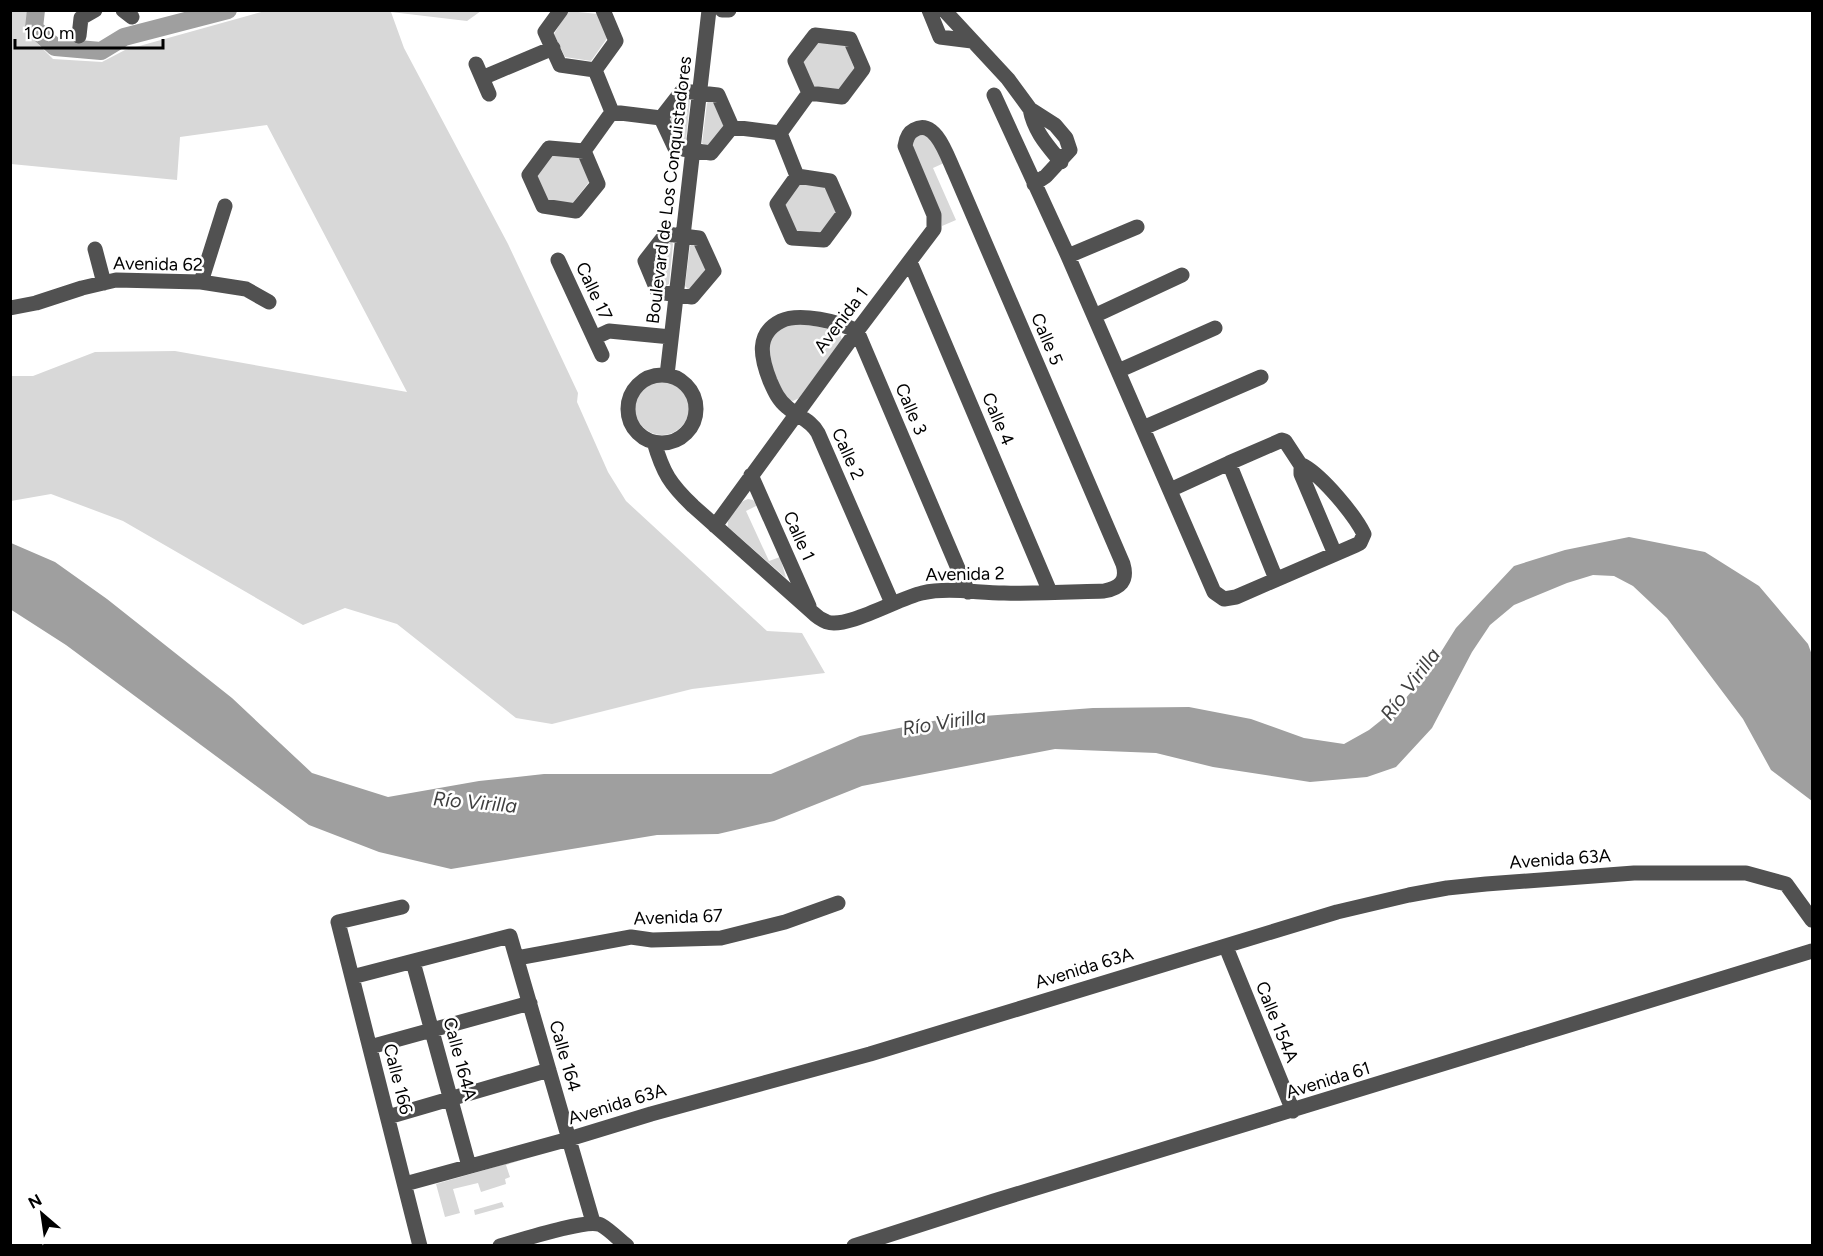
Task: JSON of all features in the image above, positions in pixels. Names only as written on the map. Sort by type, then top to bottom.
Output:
[{"type":"street","points":[[79,36],[81,18],[95,10]]},
{"type":"street","points":[[561,10],[545,32],[560,65],[595,70]]},
{"type":"street","points":[[595,70],[616,41],[603,10]]},
{"type":"street","name":"Boulevard de Los Conquistadores","points":[[667,375],[709,10]]},
{"type":"street","points":[[722,10],[729,10]]},
{"type":"street","points":[[928,10],[940,36],[972,41]]},
{"type":"street","points":[[944,10],[1008,80],[1030,109],[1055,125],[1069,144],[1070,150],[1061,162],[1034,184]]},
{"type":"street","points":[[815,35],[850,39],[863,69],[842,97],[809,93],[795,61],[815,35]]},
{"type":"street","points":[[489,94],[479,71],[552,48]]},
{"type":"street","points":[[595,70],[612,112]]},
{"type":"street","points":[[661,118],[682,90],[718,95],[732,127]]},
{"type":"street","points":[[780,133],[809,93]]},
{"type":"street","points":[[994,95],[1068,256],[1214,592],[1224,599],[1229,599],[1359,543],[1364,534],[1360,526],[1339,498],[1306,467],[1302,467]]},
{"type":"street","points":[[612,112],[661,118]]},
{"type":"street","points":[[584,152],[612,112]]},
{"type":"street","points":[[661,118],[675,148],[711,153],[732,127]]},
{"type":"street","points":[[732,127],[780,133]]},
{"type":"street","name":"Calle 5","points":[[916,129],[923,127],[930,129],[936,136],[955,174],[1123,564],[1126,573],[1123,581]]},
{"type":"street","name":"Avenida 1","points":[[715,525],[934,229],[935,222],[905,146],[906,138],[916,129]]},
{"type":"street","points":[[780,133],[797,176]]},
{"type":"street","points":[[549,148],[584,152],[598,184],[576,211],[543,206],[529,175],[549,148]]},
{"type":"street","points":[[797,176],[830,181],[844,213],[824,240],[792,238],[784,221],[777,204],[797,176]]},
{"type":"street","points":[[201,282],[225,206]]},
{"type":"street","points":[[1068,256],[1137,227]]},
{"type":"street","points":[[666,234],[699,238],[714,271],[692,297],[676,295],[658,292],[645,261],[666,234]]},
{"type":"street","points":[[95,249],[105,283]]},
{"type":"street","name":"Calle 17","points":[[558,260],[602,355]]},
{"type":"street","name":"Calle 4","points":[[910,262],[1050,592]]},
{"type":"street","points":[[1094,316],[1182,275]]},
{"type":"street","name":"Avenida 62","points":[[10,308],[36,303],[116,280],[201,282],[246,289],[269,302]]},
{"type":"street","name":"Calle 2","points":[[857,331],[828,321],[796,318],[784,320],[773,326],[760,347],[762,363],[775,393],[786,407],[808,420],[818,433],[891,603]]},
{"type":"street","points":[[1118,370],[1215,328]]},
{"type":"street","name":"Calle 17","points":[[594,338],[609,331],[671,337]]},
{"type":"street","name":"Calle 3","points":[[857,331],[968,592]]},
{"type":"street","points":[[655,375],[667,375],[677,378],[693,393],[696,415],[685,434],[676,440],[665,443],[654,442],[644,438],[629,420],[627,409],[629,397],[635,387],[644,380],[655,375]]},
{"type":"street","points":[[1143,428],[1261,377]]},
{"type":"street","points":[[1170,490],[1282,440],[1286,441],[1302,467],[1302,474],[1335,554]]},
{"type":"street","points":[[654,442],[666,476],[678,493],[715,525]]},
{"type":"street","points":[[1229,463],[1276,579]]},
{"type":"street","name":"Calle 1","points":[[751,475],[812,612]]},
{"type":"street","name":"Avenida 2","points":[[715,525],[812,612],[825,622],[835,624],[924,592],[952,590],[968,592],[1104,591],[1116,589],[1123,581]]},
{"type":"street","name":"Avenida 63A","points":[[405,1184],[870,1054],[1337,912],[1373,902],[1447,888],[1537,879],[1673,872],[1746,873],[1786,884],[1812,920]]},
{"type":"street","name":"Avenida 67","points":[[517,958],[631,937],[652,940],[721,938],[785,922],[838,903]]},
{"type":"street","name":"Calle 166","points":[[402,907],[338,922],[420,1245]]},
{"type":"street","name":"Calle 164","points":[[413,962],[510,936],[593,1222]]},
{"type":"street","name":"Calle 154A","points":[[1226,947],[1293,1111]]},
{"type":"street","name":"Avenida 61","points":[[854,1245],[1812,951]]},
{"type":"street","points":[[352,978],[413,962]]},
{"type":"street","name":"Calle 164A","points":[[413,962],[469,1166]]},
{"type":"street","points":[[370,1047],[530,1003]]},
{"type":"street","points":[[388,1118],[549,1070]]},
{"type":"street","points":[[500,1245],[593,1222],[601,1225],[627,1245]]},
{"type":"shaded area","points":[[11,10],[28,11],[28,34],[53,59],[102,62],[125,50],[265,11],[481,11],[467,21],[391,12],[404,48],[508,244],[578,393],[577,402],[608,472],[626,501],[767,631],[802,633],[825,673],[692,689],[552,724],[516,718],[397,624],[345,608],[303,625],[123,521],[51,494],[11,501],[11,376],[33,376],[95,352],[175,351],[407,392],[267,125],[180,137],[177,180],[11,164]]},
{"type":"shaded area","points":[[568,11],[598,14],[608,37],[591,61],[565,57],[554,34]]},
{"type":"shaded area","points":[[819,40],[845,45],[854,68],[840,90],[813,86],[802,61]]},
{"type":"shaded area","points":[[688,96],[690,101],[686,141],[681,143],[668,123],[670,114]]},
{"type":"shaded area","points":[[711,99],[714,101],[724,126],[711,145],[706,146],[702,143],[707,103]]},
{"type":"shaded area","points":[[917,134],[931,135],[944,163],[933,168],[956,220],[942,226],[941,217],[910,141]]},
{"type":"shaded area","points":[[553,154],[580,158],[589,182],[572,204],[547,203],[535,176]]},
{"type":"shaded area","points":[[798,183],[826,185],[839,211],[822,234],[795,232],[783,205]]},
{"type":"shaded area","points":[[670,239],[673,244],[669,284],[664,287],[655,274],[653,263],[656,255]]},
{"type":"shaded area","points":[[694,243],[707,269],[689,290],[685,286],[690,246]]},
{"type":"shaded area","points":[[793,322],[839,331],[842,340],[799,398],[793,401],[787,399],[773,373],[766,353],[766,344],[775,329]]},
{"type":"shaded area","points":[[662,381],[672,383],[681,389],[687,398],[689,408],[687,418],[681,427],[672,433],[662,435],[652,433],[643,427],[637,418],[635,408],[637,398],[643,389],[652,383]]},
{"type":"shaded area","points":[[748,499],[758,505],[746,511],[769,561],[780,557],[786,578],[728,527],[733,510]]},
{"type":"shaded area","points":[[534,1156],[506,1165],[510,1177],[505,1179],[506,1184],[481,1192],[478,1183],[453,1189],[460,1213],[445,1217],[436,1184]]},
{"type":"shaded area","points":[[502,1202],[504,1207],[475,1215],[474,1210]]},
{"type":"water","name":"Río Virilla","points":[[1629,537],[1705,552],[1759,586],[1808,644],[1812,655],[1812,801],[1771,770],[1743,719],[1667,618],[1633,586],[1614,576],[1593,575],[1514,605],[1490,625],[1472,652],[1432,728],[1396,767],[1367,777],[1310,782],[1213,767],[1156,753],[1055,749],[862,786],[774,821],[718,834],[657,835],[451,869],[379,852],[309,825],[66,645],[10,609],[11,543],[55,562],[107,599],[232,698],[312,773],[388,797],[479,781],[544,774],[771,774],[860,736],[943,719],[1093,708],[1189,707],[1251,719],[1304,738],[1344,744],[1369,730],[1399,706],[1429,671],[1456,628],[1514,566],[1565,550]]},
{"type":"waterway","points":[[36,10],[34,28],[55,47],[101,51],[124,37],[228,10]]}]
